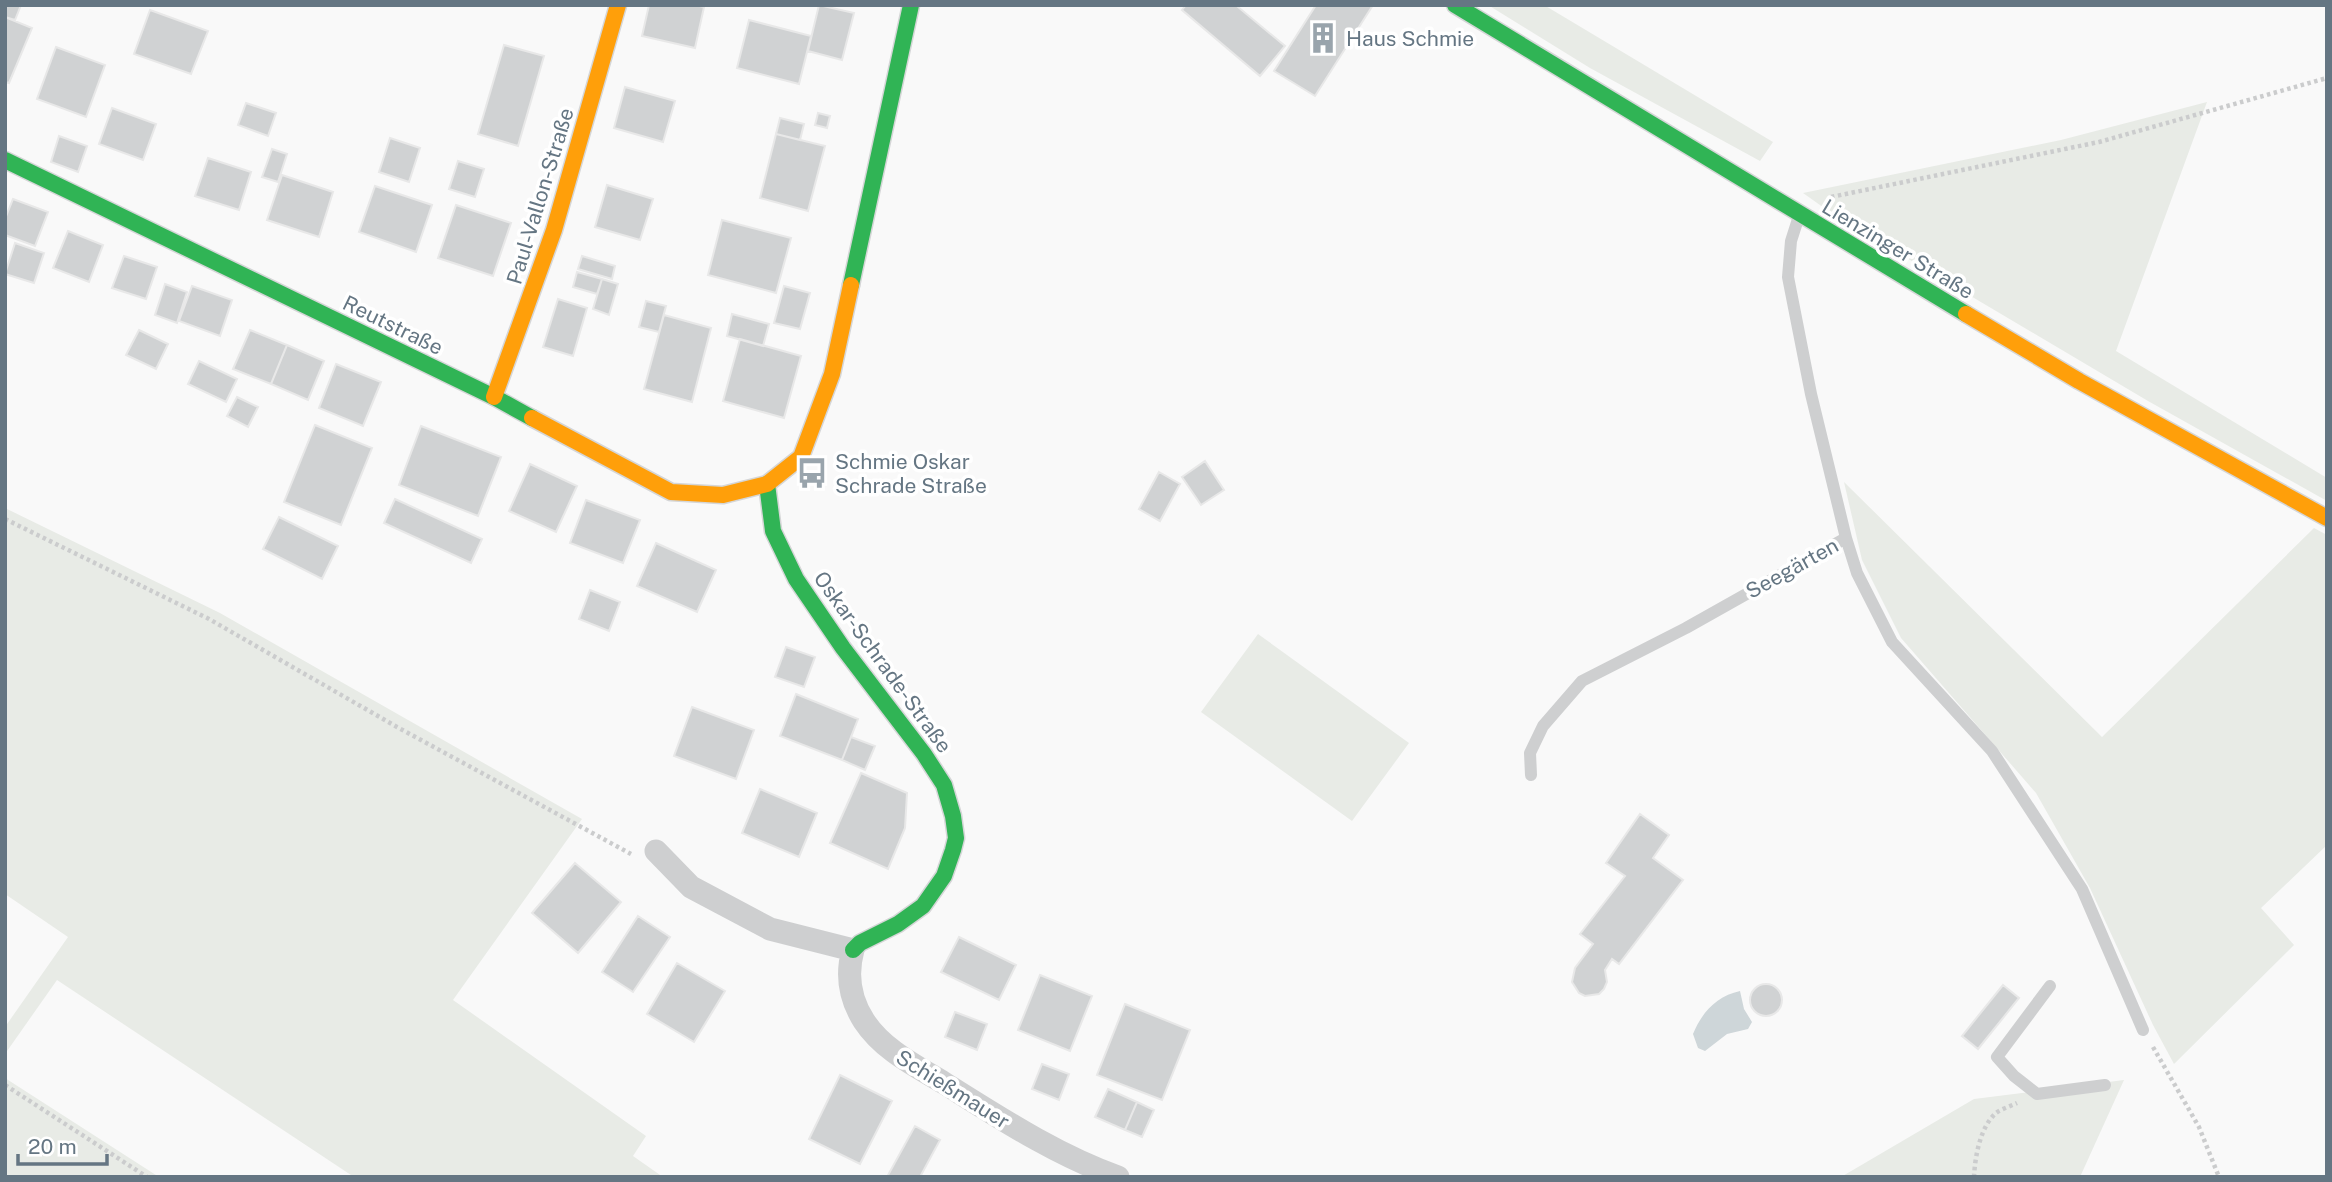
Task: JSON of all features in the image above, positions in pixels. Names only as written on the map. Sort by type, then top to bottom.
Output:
[{"type":"street","name":"Paul-Vallon-Straße","points":[[494,397],[554,230],[618,5]]},
{"type":"street","points":[[767,484],[801,457],[832,374],[911,5]]},
{"type":"street","name":"Lienzinger Straße","points":[[1455,5],[2079,381],[2327,518]]},
{"type":"street","name":"Reutstraße","points":[[5,160],[494,397],[671,492],[723,495],[767,484]]},
{"type":"street","name":"Oskar-Schrade-Straße","points":[[767,484],[773,531],[796,579],[843,648],[925,754],[944,785],[953,816],[956,838],[953,850],[944,876],[923,906],[898,924],[860,943],[853,950]]},
{"type":"street","points":[[656,851],[691,887],[770,929],[853,950]]},
{"type":"street","name":"Schießmauer","points":[[853,950],[849,983],[854,1001],[865,1023],[889,1049],[1020,1131],[1093,1168],[1118,1177]]},
{"type":"lane","name":"Seegärten","points":[[1531,775],[1530,753],[1543,726],[1582,681],[1686,628],[1846,538],[1811,394],[1788,277],[1791,242],[1800,215]]},
{"type":"lane","points":[[1846,538],[1857,573],[1892,642],[1992,751],[2082,889],[2143,1030]]},
{"type":"lane","points":[[2050,986],[1997,1057],[2036,1094],[2105,1085]]},
{"type":"path","points":[[1800,215],[1816,200],[2099,142],[2327,78]]},
{"type":"path","points":[[5,519],[209,619],[397,727],[640,859],[656,851]]},
{"type":"path","points":[[2143,1030],[2199,1127],[2219,1177]]},
{"type":"path","points":[[5,1085],[147,1177]]},
{"type":"path","points":[[1974,1177],[1975,1157],[1985,1130],[1996,1113],[2036,1094]]},
{"type":"shaded area","points":[[1488,5],[1544,5],[1773,142],[1760,161],[1590,68]]},
{"type":"shaded area","points":[[2207,102],[2116,351],[2327,478],[2327,501],[2148,401],[1834,215],[1803,193],[2061,140]]},
{"type":"shaded area","points":[[1844,482],[2102,737],[2314,528],[2327,535],[2327,845],[2261,908],[2294,945],[2174,1064],[2153,1025],[2090,888],[2036,793],[1901,638],[1862,560]]},
{"type":"shaded area","points":[[5,508],[220,613],[582,819],[453,1000],[646,1136],[633,1156],[663,1177],[354,1177],[57,980],[5,1054],[5,1027],[68,937],[5,894]]},
{"type":"shaded area","points":[[1258,634],[1409,743],[1352,821],[1201,712]]},
{"type":"shaded area","points":[[1740,991],[1744,1009],[1752,1022],[1748,1029],[1727,1034],[1705,1051],[1698,1048],[1693,1034],[1706,1012],[1717,1001]]},
{"type":"shaded area","points":[[5,1078],[159,1177],[5,1177]]},
{"type":"shaded area","points":[[2124,1080],[2080,1177],[1841,1177],[1974,1099]]},
{"type":"building","points":[[5,5],[21,5],[15,20],[5,17]]},
{"type":"building","points":[[649,5],[704,7],[695,48],[642,36]]},
{"type":"building","points":[[819,5],[854,13],[842,60],[808,51]]},
{"type":"building","name":"Haus Schmie","points":[[1186,5],[1240,5],[1238,7],[1285,46],[1260,76],[1182,10]]},
{"type":"building","name":"Haus Schmie","points":[[1316,5],[1373,5],[1315,96],[1274,71]]},
{"type":"building","points":[[150,10],[208,31],[191,74],[134,54]]},
{"type":"building","points":[[5,17],[32,28],[9,83],[5,82]]},
{"type":"building","points":[[749,20],[811,36],[799,84],[737,68]]},
{"type":"building","points":[[504,45],[544,56],[518,146],[478,134]]},
{"type":"building","points":[[56,47],[105,65],[86,117],[37,99]]},
{"type":"building","points":[[625,87],[675,101],[663,142],[614,128]]},
{"type":"building","points":[[246,103],[276,113],[268,136],[238,125]]},
{"type":"building","points":[[112,108],[156,124],[143,160],[99,144]]},
{"type":"building","points":[[818,113],[830,116],[827,128],[815,125]]},
{"type":"building","points":[[780,118],[804,124],[800,140],[776,134]]},
{"type":"building","points":[[776,134],[825,146],[808,211],[760,198]]},
{"type":"building","points":[[59,136],[87,146],[78,172],[51,162]]},
{"type":"building","points":[[390,138],[420,148],[409,182],[379,172]]},
{"type":"building","points":[[272,149],[287,154],[278,182],[262,177]]},
{"type":"building","points":[[208,158],[251,172],[239,210],[195,196]]},
{"type":"building","points":[[458,161],[484,169],[475,197],[449,189]]},
{"type":"building","points":[[282,175],[333,192],[319,237],[267,220]]},
{"type":"building","points":[[607,185],[653,199],[640,240],[595,227]]},
{"type":"building","points":[[375,186],[432,205],[416,252],[359,232]]},
{"type":"building","points":[[13,199],[48,212],[35,246],[5,235],[5,219]]},
{"type":"building","points":[[456,205],[511,223],[493,276],[438,258]]},
{"type":"building","points":[[722,220],[791,238],[776,293],[708,275]]},
{"type":"building","points":[[68,231],[103,245],[89,282],[53,268]]},
{"type":"building","points":[[15,243],[44,253],[34,283],[5,274]]},
{"type":"building","points":[[124,256],[157,267],[146,299],[112,288]]},
{"type":"building","points":[[582,256],[615,266],[612,279],[578,269]]},
{"type":"building","points":[[577,272],[602,279],[597,294],[573,287]]},
{"type":"building","points":[[602,279],[618,284],[609,315],[593,309]]},
{"type":"building","points":[[165,284],[187,292],[177,323],[155,315]]},
{"type":"building","points":[[192,286],[232,300],[220,336],[179,321]]},
{"type":"building","points":[[784,286],[810,293],[800,329],[774,323]]},
{"type":"building","points":[[558,299],[587,308],[573,356],[543,347]]},
{"type":"building","points":[[646,301],[666,306],[659,332],[639,327]]},
{"type":"building","points":[[732,314],[769,324],[763,346],[727,336]]},
{"type":"building","points":[[664,315],[711,328],[692,402],[644,389]]},
{"type":"building","points":[[139,330],[168,344],[156,369],[126,355]]},
{"type":"building","points":[[250,330],[287,345],[271,384],[233,369]]},
{"type":"building","points":[[740,339],[801,356],[784,418],[723,401]]},
{"type":"building","points":[[287,345],[324,361],[308,400],[271,384]]},
{"type":"building","points":[[199,361],[237,379],[226,402],[188,384]]},
{"type":"building","points":[[336,364],[381,382],[363,426],[319,408]]},
{"type":"building","points":[[237,397],[258,407],[248,427],[227,416]]},
{"type":"building","points":[[315,425],[372,448],[341,525],[284,502]]},
{"type":"building","points":[[421,426],[501,457],[478,516],[399,485]]},
{"type":"building","points":[[1205,461],[1224,490],[1201,505],[1182,477]]},
{"type":"building","points":[[530,464],[577,486],[556,532],[509,511]]},
{"type":"building","points":[[1159,472],[1180,484],[1160,521],[1139,509]]},
{"type":"building","points":[[395,499],[482,539],[471,563],[384,523]]},
{"type":"building","points":[[586,500],[640,520],[623,563],[570,543]]},
{"type":"building","points":[[279,517],[338,546],[322,579],[263,549]]},
{"type":"building","points":[[656,543],[716,570],[697,612],[637,586]]},
{"type":"building","points":[[590,590],[620,602],[609,631],[579,619]]},
{"type":"building","points":[[786,647],[815,657],[804,687],[775,677]]},
{"type":"building","points":[[796,694],[858,719],[842,760],[780,736]]},
{"type":"building","points":[[692,707],[754,730],[736,779],[674,756]]},
{"type":"building","points":[[851,737],[875,746],[865,770],[842,760]]},
{"type":"building","points":[[861,773],[907,793],[905,828],[888,869],[830,843]]},
{"type":"building","points":[[760,789],[817,813],[799,857],[742,833]]},
{"type":"building","points":[[1640,814],[1669,835],[1653,858],[1683,880],[1619,964],[1612,959],[1605,970],[1607,982],[1604,989],[1599,994],[1585,996],[1579,993],[1572,982],[1575,968],[1593,944],[1580,934],[1625,876],[1606,863]]},
{"type":"building","points":[[575,863],[621,902],[578,953],[532,913]]},
{"type":"building","points":[[638,916],[670,937],[633,992],[602,972]]},
{"type":"building","points":[[959,937],[1016,965],[999,1000],[941,972]]},
{"type":"building","points":[[677,963],[725,991],[694,1042],[647,1014]]},
{"type":"building","points":[[1040,975],[1092,996],[1070,1051],[1018,1030]]},
{"type":"building","points":[[1766,984],[1777,989],[1782,1000],[1777,1011],[1766,1016],[1755,1011],[1750,1000],[1755,989]]},
{"type":"building","points":[[2003,985],[2019,998],[1978,1049],[1962,1036]]},
{"type":"building","points":[[1125,1004],[1190,1030],[1162,1100],[1097,1075]]},
{"type":"building","points":[[955,1012],[987,1024],[977,1050],[945,1037]]},
{"type":"building","points":[[1042,1064],[1069,1074],[1059,1100],[1032,1089]]},
{"type":"building","points":[[840,1075],[892,1101],[860,1164],[809,1139]]},
{"type":"building","points":[[1108,1089],[1137,1102],[1125,1130],[1095,1117]]},
{"type":"building","points":[[1137,1102],[1154,1110],[1142,1137],[1125,1130]]},
{"type":"building","points":[[915,1126],[940,1140],[920,1177],[887,1177]]},
{"type":"traffic: fast","points":[[851,285],[911,5]]},
{"type":"traffic: fast","points":[[1455,5],[1966,314]]},
{"type":"traffic: fast","points":[[5,160],[494,397],[532,418]]},
{"type":"traffic: fast","points":[[767,484],[773,531],[796,579],[843,648],[924,754],[944,785],[953,816],[956,838],[953,850],[944,876],[923,906],[898,924],[860,943],[853,950]]},
{"type":"traffic: slow","points":[[494,397],[554,230],[618,5]]},
{"type":"traffic: slow","points":[[532,418],[671,492],[723,495],[767,484],[801,457],[832,374],[851,285]]},
{"type":"traffic: slow","points":[[1966,314],[2079,381],[2327,518]]},
{"type":"place","name":"Haus Schmie","points":[[1323,38]]},
{"type":"place","name":"Schmie Oskar Schrade Straße","points":[[812,473]]}]
